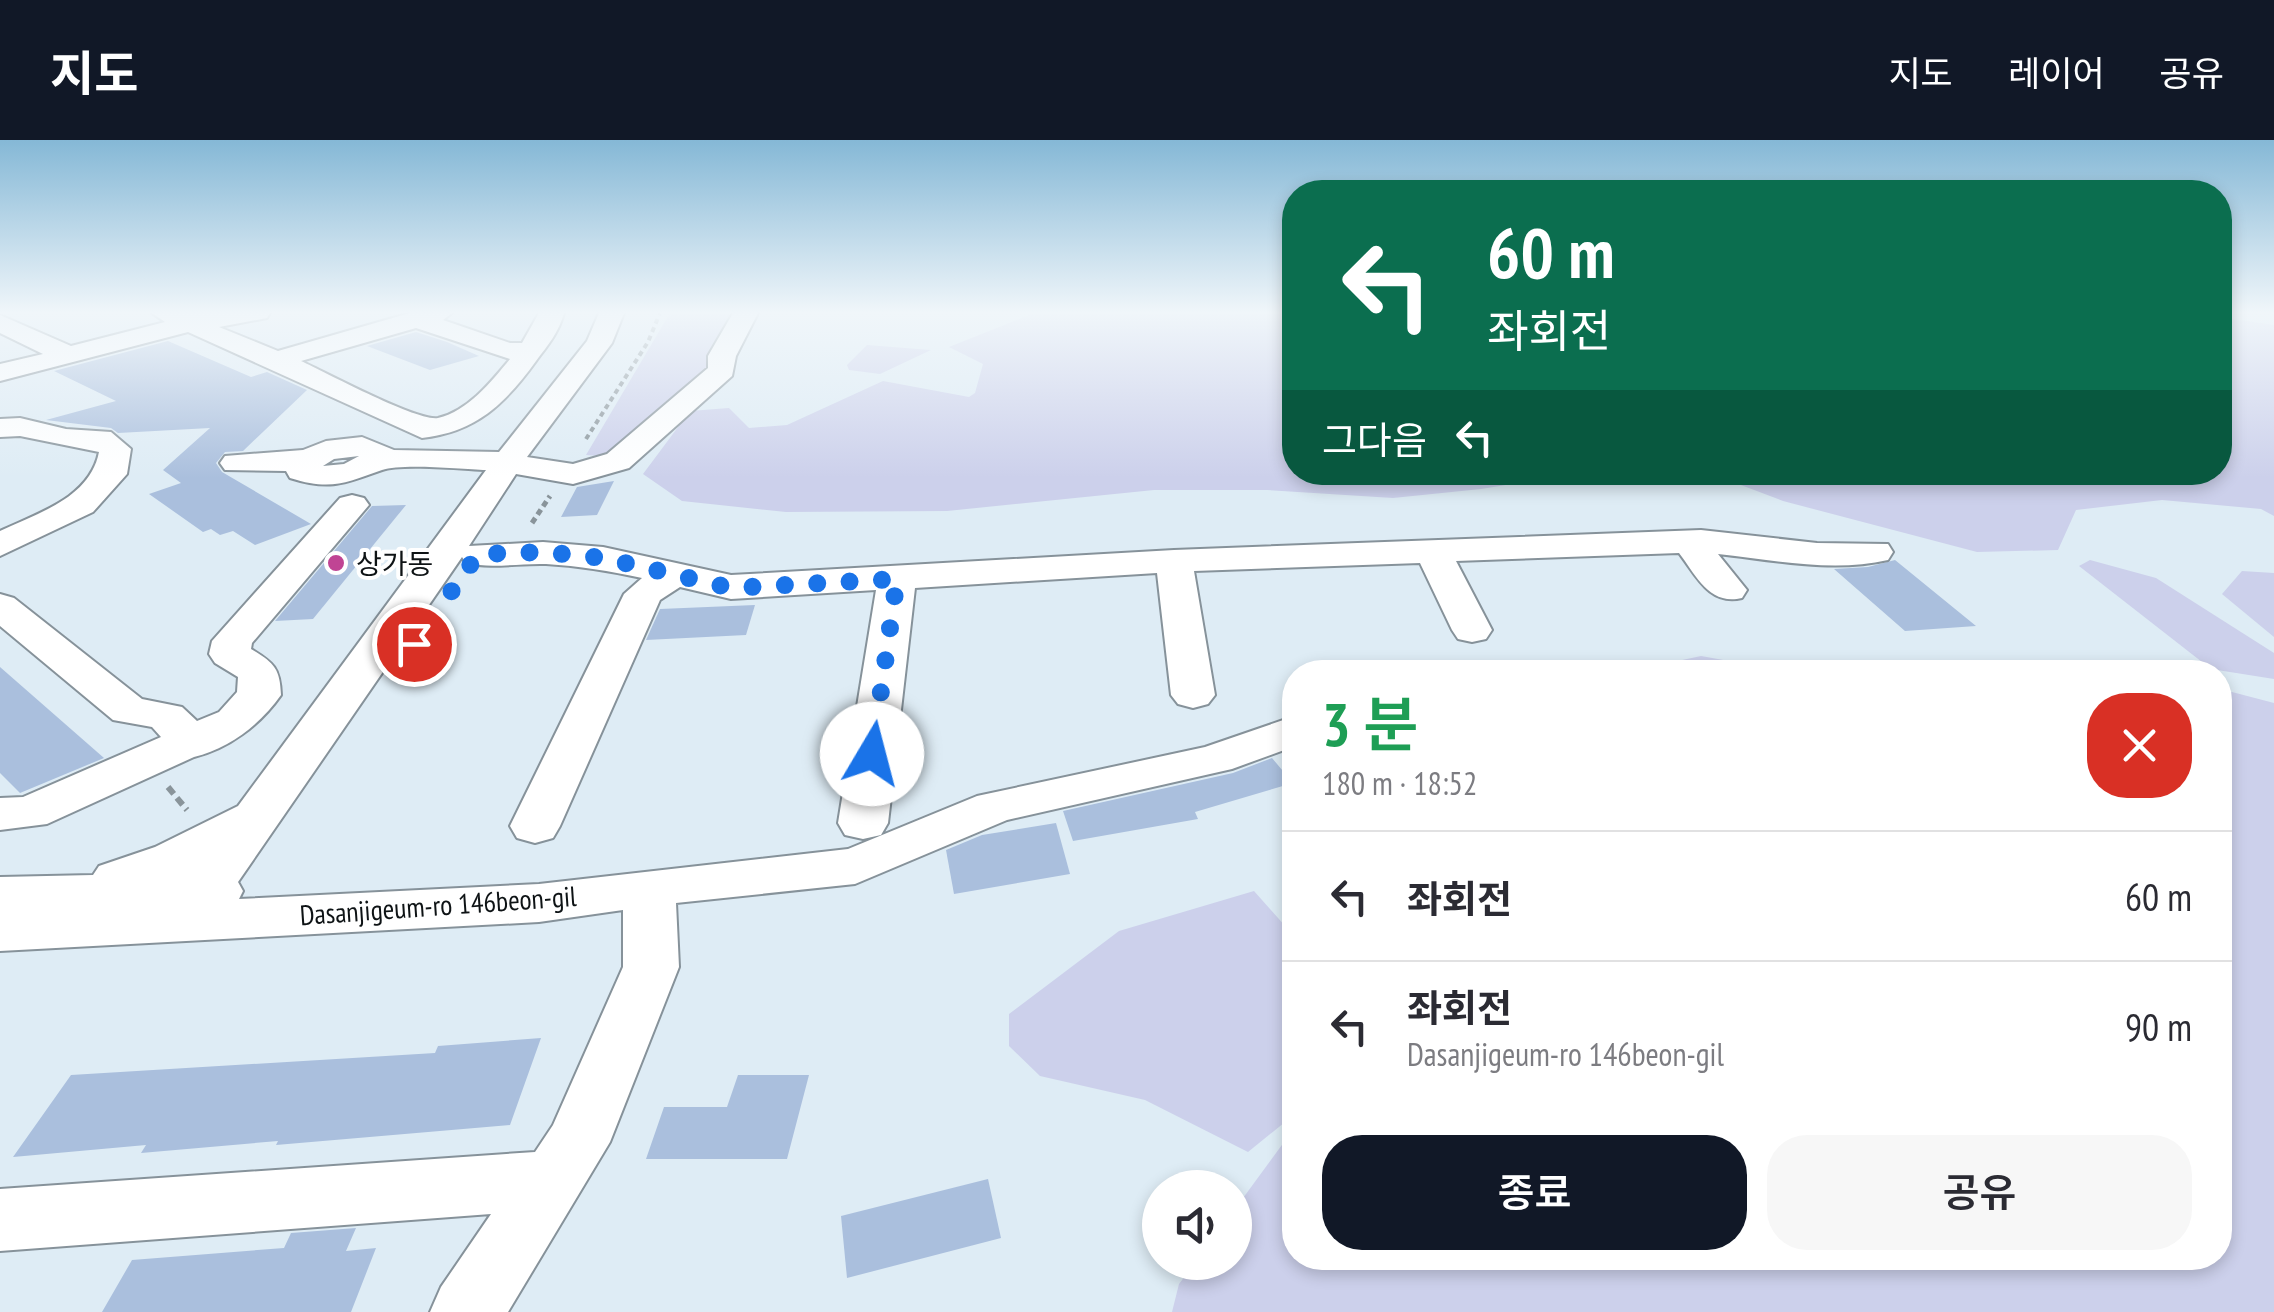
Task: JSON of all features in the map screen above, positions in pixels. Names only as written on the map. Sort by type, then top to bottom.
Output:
[{"type":"street","points":[[292,368],[422,429],[444,429],[479,413],[516,368]]},
{"type":"street","points":[[209,906],[264,810],[533,472],[586,368]]},
{"type":"street","points":[[209,906],[478,554],[605,368]]},
{"type":"street","points":[[236,463],[355,476],[533,472],[562,476],[599,471],[618,461],[722,368]]},
{"type":"street","points":[[0,428],[20,426],[66,438],[100,439],[115,449],[111,474],[81,504],[0,546]]},
{"type":"street","points":[[0,814],[30,813],[235,721],[258,695],[259,672],[230,654],[232,641],[355,476],[430,429]]},
{"type":"street","points":[[478,554],[543,552],[604,558],[731,588],[1174,562],[1689,542],[1817,554],[1875,552]]},
{"type":"street","points":[[1689,542],[1728,590]]},
{"type":"street","points":[[1433,552],[1472,630]]},
{"type":"street","points":[[1174,562],[1194,695]]},
{"type":"street","points":[[534,826],[644,594],[670,576]]},
{"type":"street","points":[[863,823],[897,579]]},
{"type":"street","points":[[0,606],[16,641],[129,711],[166,716],[194,742]]},
{"type":"street","name":"Dasanjigeum-ro 146beon-gil","points":[[0,931],[209,906],[539,903],[623,889],[855,866],[994,807],[1216,760],[1282,735]]},
{"type":"street","points":[[82,892],[174,860],[224,836],[264,810]]},
{"type":"street","points":[[466,1312],[578,1142],[652,967],[623,889]]},
{"type":"street","name":"Dasanjigeum-ro 146beon-gil","points":[[0,896],[82,892],[209,906]]},
{"type":"street","points":[[0,1220],[553,1180]]},
{"type":"path","points":[[586,440],[632,368]]},
{"type":"path","points":[[524,536],[533,472]]},
{"type":"shaded area","points":[[638,368],[715,368],[624,442],[600,456],[586,455]]},
{"type":"shaded area","points":[[848,368],[893,368],[880,374]]},
{"type":"shaded area","points":[[982,368],[1282,368],[1282,485],[1506,485],[1393,498],[1267,490],[1154,490],[947,511],[786,512],[682,501],[643,474],[690,411],[729,408],[749,428],[787,425],[883,381],[969,397],[975,393]]},
{"type":"shaded area","points":[[2232,368],[2274,368],[2274,516],[2261,509],[2162,500],[2076,510],[2058,550],[1977,552],[1783,501],[1741,485],[2232,485]]},
{"type":"shaded area","points":[[2090,560],[2156,578],[2274,653],[2274,679],[2232,672],[2232,660],[2199,660],[2079,566]]},
{"type":"shaded area","points":[[2242,571],[2274,573],[2274,637],[2222,594]]},
{"type":"shaded area","points":[[1701,656],[1723,660],[1682,660]]},
{"type":"shaded area","points":[[2232,692],[2274,703],[2274,1312],[1172,1312],[1182,1280],[1252,1280],[1252,1186],[1282,1145],[1282,1270],[2232,1270]]},
{"type":"shaded area","points":[[1254,891],[1282,922],[1282,1125],[1248,1152],[1145,1100],[1040,1076],[1009,1046],[1009,1014],[1119,931]]},
{"type":"building","points":[[67,368],[230,368],[251,377],[267,372],[307,390],[243,451],[225,452],[216,463],[222,472],[311,524],[255,545],[233,531],[220,535],[211,529],[203,532],[149,494],[181,483],[163,470],[210,428],[118,433],[111,428],[46,420],[116,401],[54,371]]},
{"type":"building","points":[[614,481],[597,515],[561,517],[577,487]]},
{"type":"building","name":"상가동","points":[[406,505],[313,619],[275,621],[372,506]]},
{"type":"building","points":[[1895,560],[1976,626],[1905,631],[1834,569]]},
{"type":"building","points":[[755,605],[746,635],[646,640],[660,609]]},
{"type":"building","points":[[0,667],[104,758],[20,793],[0,773]]},
{"type":"building","points":[[1272,758],[1282,770],[1282,786],[1195,812],[1198,819],[1073,841],[1063,811],[1233,773]]},
{"type":"building","points":[[1056,823],[1070,874],[954,894],[946,850],[982,835]]},
{"type":"building","points":[[541,1038],[510,1125],[276,1145],[278,1141],[141,1153],[146,1145],[13,1157],[71,1075],[435,1053],[438,1046]]},
{"type":"building","points":[[738,1075],[809,1075],[787,1159],[646,1159],[664,1107],[727,1107]]},
{"type":"building","points":[[988,1179],[1001,1238],[847,1278],[841,1216]]},
{"type":"building","points":[[356,1228],[346,1251],[376,1248],[351,1312],[102,1312],[132,1260],[284,1248],[291,1233]]},
{"type":"place","name":"상가동","points":[[336,563]]},
{"type":"route","points":[[414,644],[478,554],[543,552],[604,558],[731,588],[897,579],[872,754]]}]
